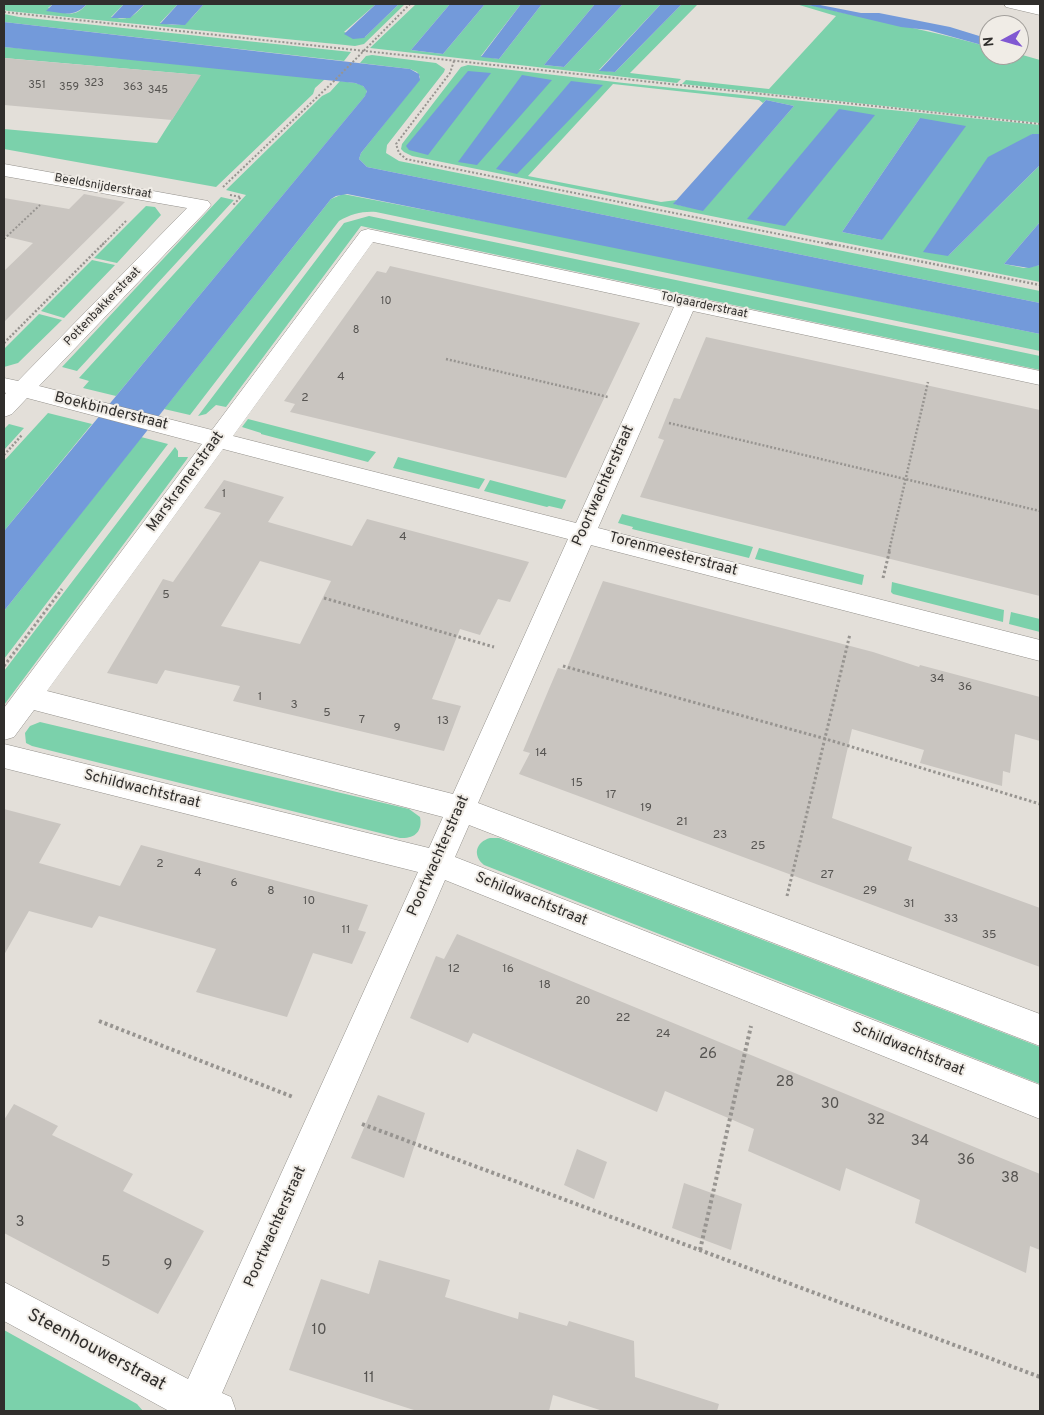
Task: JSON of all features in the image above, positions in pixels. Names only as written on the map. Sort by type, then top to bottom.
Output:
[{"type":"street","points":[[1012,4],[1040,10]]},
{"type":"street","name":"Beeldsnijderstraat","points":[[4,170],[201,205]]},
{"type":"street","name":"Pottenbakkerstraat","points":[[4,409],[13,387],[201,205]]},
{"type":"street","name":"Tolgaarderstraat","points":[[368,234],[1040,378]]},
{"type":"street","name":"Marskramerstraat","points":[[4,729],[368,234]]},
{"type":"street","name":"Poortwachterstraat","points":[[203,1409],[327,1111],[686,302]]},
{"type":"street","name":"Boekbinderstraat","points":[[13,387],[217,439]]},
{"type":"street","name":"Torenmeesterstraat","points":[[217,439],[1040,651]]},
{"type":"street","points":[[28,697],[460,809],[1040,1030]]},
{"type":"street","name":"Schildwachtstraat","points":[[4,756],[436,863],[1040,1102]]},
{"type":"street","name":"Steenhouwerstraat","points":[[4,1301],[203,1409]]},
{"type":"path","points":[[201,205],[333,82],[410,4]]},
{"type":"path","points":[[4,12],[1040,124]]},
{"type":"path","points":[[454,61],[450,73],[396,144],[398,153],[406,158],[1040,285]]},
{"type":"path","points":[[4,239],[67,181]]},
{"type":"path","points":[[4,343],[151,196]]},
{"type":"path","points":[[778,930],[826,739],[906,480],[934,355]]},
{"type":"path","points":[[446,359],[906,480],[1040,511]]},
{"type":"path","points":[[324,598],[826,739],[1040,804]]},
{"type":"path","points":[[700,1250],[759,990]]},
{"type":"path","points":[[99,1021],[327,1111],[1040,1377]]},
{"type":"green space","points":[[4,4],[53,4],[48,8],[59,12],[73,13],[78,12],[87,4],[124,4],[111,17],[127,18],[134,15],[145,4],[178,4],[160,23],[176,25],[190,20],[204,4],[376,4],[344,32],[365,37],[399,4],[405,4],[364,44],[355,46],[8,11],[4,10]]},
{"type":"green space","points":[[416,4],[450,4],[411,50],[443,54],[485,4],[521,4],[481,56],[499,59],[542,4],[595,4],[544,65],[564,67],[623,4],[661,4],[599,70],[615,72],[682,4],[698,4],[630,73],[681,79],[677,83],[370,48]]},
{"type":"green space","points":[[796,4],[816,6],[979,44],[979,65],[1029,65],[1029,57],[1040,60],[1040,123],[682,84],[686,80],[769,89],[836,16]]},
{"type":"green space","points":[[4,14],[351,52],[344,61],[4,22]]},
{"type":"green space","points":[[4,47],[325,79],[315,88],[313,94],[216,187],[4,149],[4,129],[157,143],[200,75],[4,58]]},
{"type":"green space","points":[[372,55],[436,63],[445,69],[387,145],[386,153],[399,161],[1040,291],[1040,303],[367,167],[359,159],[361,153],[420,77],[417,72],[410,69],[360,63],[366,56]]},
{"type":"green space","points":[[468,65],[624,83],[1040,125],[1040,134],[1032,134],[948,256],[1040,165],[1040,222],[1004,264],[1024,268],[1040,265],[1040,282],[412,156],[404,152],[401,149],[402,144],[461,67]],"holes":[[[613,84],[759,100],[763,103],[766,100],[794,106],[703,210],[674,204],[677,200],[661,202],[528,176]],[[920,118],[882,240],[842,232]]]},
{"type":"green space","points":[[340,81],[362,85],[367,90],[366,95],[116,396],[83,388],[89,381],[79,378],[246,195],[226,190],[322,96],[330,92]]},
{"type":"green space","points":[[343,194],[597,243],[1040,334],[1040,351],[376,212],[366,212],[339,221],[190,415],[164,409],[331,199]]},
{"type":"green space","points":[[221,197],[234,200],[77,371],[62,367]]},
{"type":"green space","points":[[146,206],[155,207],[161,215],[117,263],[94,258]]},
{"type":"green space","points":[[369,216],[1040,356],[1040,370],[361,226],[226,407],[216,405],[206,414],[198,416],[344,223]]},
{"type":"green space","points":[[92,260],[115,265],[64,318],[41,311]]},
{"type":"green space","points":[[39,314],[62,320],[18,363],[4,367],[4,349]]},
{"type":"green space","points":[[48,413],[92,424],[4,531],[4,461]]},
{"type":"green space","points":[[248,419],[376,452],[368,462],[261,434],[242,427]]},
{"type":"green space","points":[[9,424],[24,428],[4,450],[4,429]]},
{"type":"green space","points":[[141,437],[168,444],[4,659],[4,611]]},
{"type":"green space","points":[[175,447],[178,451],[178,457],[188,457],[187,459],[4,705],[4,671]]},
{"type":"green space","points":[[398,457],[485,479],[479,489],[393,468]]},
{"type":"green space","points":[[490,480],[566,500],[562,509],[484,491]]},
{"type":"green space","points":[[622,514],[753,547],[749,558],[632,529],[633,527],[618,523]]},
{"type":"green space","points":[[759,548],[864,575],[862,585],[755,559]]},
{"type":"green space","points":[[892,582],[1004,610],[1003,622],[893,594],[891,592]]},
{"type":"green space","points":[[1011,612],[1040,619],[1040,632],[1009,624]]},
{"type":"green space","points":[[40,722],[409,809],[420,817],[420,827],[413,836],[400,838],[32,746],[26,743],[25,733],[30,726]]},
{"type":"green space","points":[[490,838],[499,838],[1040,1047],[1040,1084],[484,865],[478,857],[477,849],[481,842]]},
{"type":"green space","points":[[4,1330],[137,1404],[143,1411],[4,1411]]},
{"type":"water","points":[[53,4],[87,4],[78,11],[68,14],[46,11]]},
{"type":"water","points":[[124,4],[145,4],[130,18],[111,18]]},
{"type":"water","points":[[178,4],[204,4],[185,25],[160,24]]},
{"type":"water","points":[[376,4],[399,4],[364,38],[353,39],[344,34]]},
{"type":"water","points":[[450,4],[485,4],[443,54],[411,50]]},
{"type":"water","points":[[521,4],[542,4],[499,59],[481,57]]},
{"type":"water","points":[[595,4],[623,4],[564,67],[544,65]]},
{"type":"water","points":[[661,4],[682,4],[615,72],[599,71]]},
{"type":"water","points":[[804,4],[815,4],[861,13],[879,13],[950,27],[979,36],[979,44],[928,30],[901,27]]},
{"type":"water","points":[[4,22],[410,69],[419,74],[420,80],[361,153],[359,159],[367,167],[1040,303],[1040,334],[347,194],[336,196],[331,199],[4,611],[4,531],[365,96],[367,91],[363,86],[355,83],[4,47]]},
{"type":"water","points":[[468,71],[491,73],[428,155],[409,150],[406,146]]},
{"type":"water","points":[[522,75],[552,80],[477,165],[458,162]]},
{"type":"water","points":[[571,81],[603,85],[517,174],[496,169]]},
{"type":"water","points":[[766,100],[794,106],[703,211],[673,204]]},
{"type":"water","points":[[839,109],[875,115],[785,226],[747,219]]},
{"type":"water","points":[[920,118],[966,126],[882,240],[842,232]]},
{"type":"water","points":[[1032,134],[1040,134],[1040,165],[948,256],[923,252],[988,157]]},
{"type":"water","points":[[1040,222],[1040,265],[1029,268],[1004,264]]},
{"type":"building","points":[[4,58],[201,75],[172,120],[4,105]]},
{"type":"building","points":[[84,194],[125,202],[4,322],[4,271],[33,243],[4,236],[4,198],[69,209]]},
{"type":"building","points":[[390,266],[640,323],[566,478],[290,412],[295,404],[284,401],[377,271],[386,273]]},
{"type":"building","points":[[706,337],[1040,410],[1040,596],[640,497],[664,440],[658,438],[674,398],[680,399]]},
{"type":"building","points":[[224,480],[284,497],[268,522],[352,546],[367,519],[529,562],[510,602],[498,599],[480,635],[460,629],[432,699],[461,706],[444,751],[233,701],[240,686],[165,670],[157,684],[107,673],[163,579],[173,582],[221,513],[204,508]],"holes":[[[260,561],[331,581],[300,644],[221,626]]]},
{"type":"building","points":[[603,581],[873,652],[919,667],[920,665],[1040,697],[1040,741],[1015,734],[1010,773],[1003,771],[1002,786],[920,763],[924,750],[852,729],[832,818],[912,847],[908,860],[1040,908],[1040,967],[519,774],[530,753],[523,751],[558,668],[566,670]]},
{"type":"building","points":[[4,809],[61,824],[39,863],[120,886],[141,845],[368,905],[358,930],[366,932],[352,964],[313,953],[287,1017],[196,992],[216,949],[99,916],[92,928],[29,911],[4,955]]},
{"type":"building","points":[[457,934],[1040,1174],[1040,1250],[1030,1246],[1026,1273],[915,1223],[920,1200],[846,1168],[840,1191],[748,1151],[754,1129],[665,1091],[657,1112],[473,1033],[468,1043],[410,1018],[436,956],[444,959]]},
{"type":"building","points":[[378,1095],[425,1113],[404,1178],[351,1158]]},
{"type":"building","points":[[14,1104],[58,1126],[52,1135],[133,1174],[123,1191],[204,1231],[158,1314],[4,1233],[4,1120]]},
{"type":"building","points":[[577,1149],[607,1162],[594,1199],[564,1185]]},
{"type":"building","points":[[684,1183],[742,1204],[731,1250],[672,1228]]},
{"type":"building","points":[[379,1260],[450,1280],[445,1297],[518,1319],[519,1312],[567,1326],[569,1321],[634,1341],[635,1377],[719,1404],[717,1411],[603,1411],[553,1395],[549,1411],[417,1411],[289,1370],[321,1279],[369,1294]]}]
